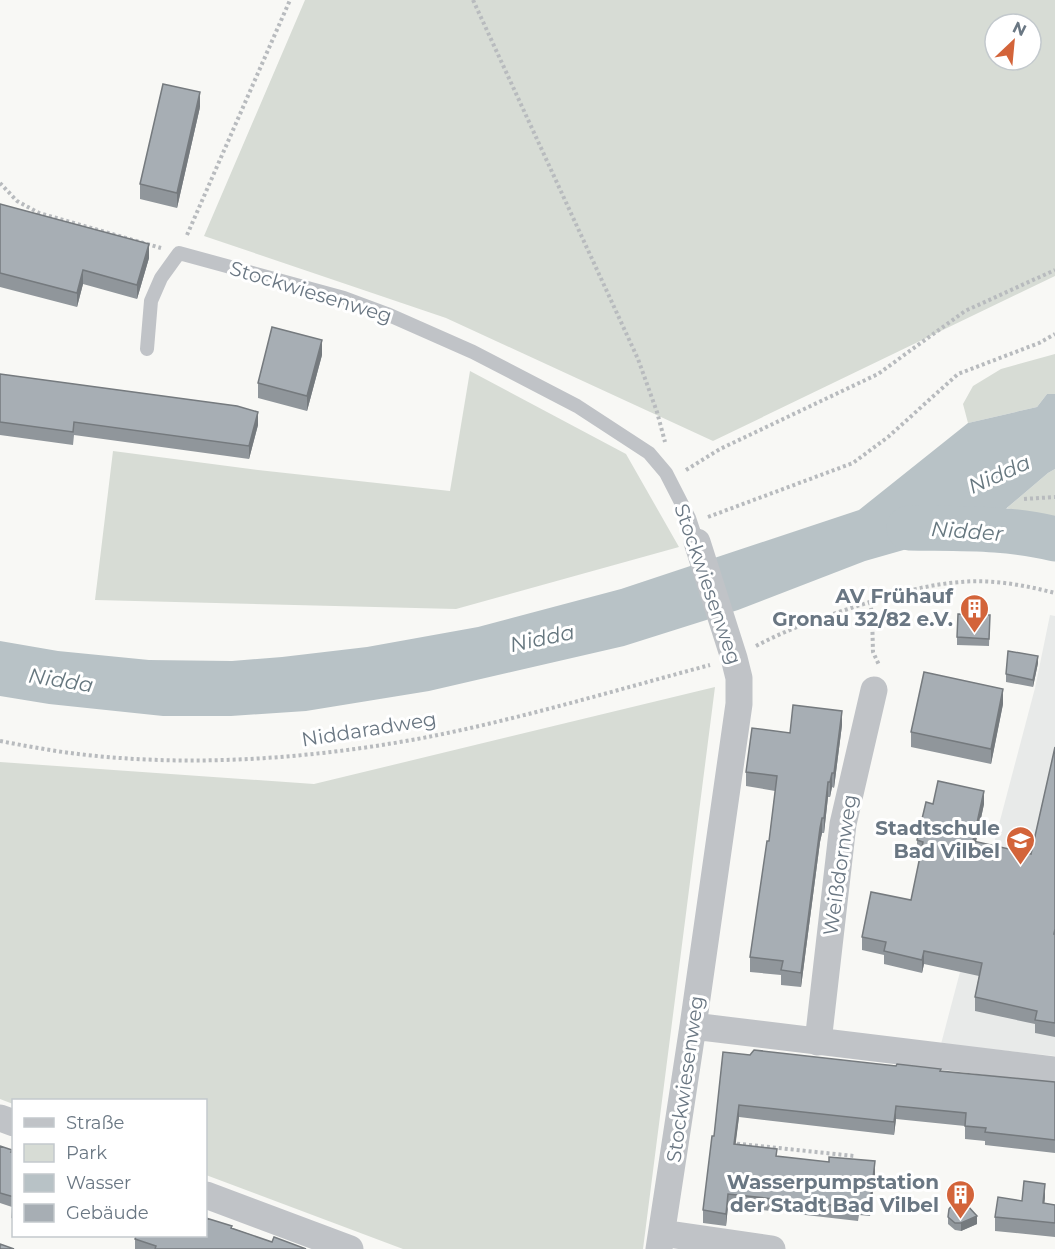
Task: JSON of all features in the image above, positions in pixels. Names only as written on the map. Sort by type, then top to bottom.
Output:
[{"type":"street","name":"Stockwiesenweg","points":[[694,533],[733,653],[739,678],[739,704],[661,1241],[772,1249]]},
{"type":"street","name":"Weißdornweg","points":[[818,1042],[843,824],[874,690]]},
{"type":"street","points":[[693,1026],[1055,1070]]},
{"type":"street","points":[[207,1195],[350,1249]]},
{"type":"lane","points":[[147,349],[151,301],[161,278],[179,253]]},
{"type":"lane","name":"Stockwiesenweg","points":[[179,253],[344,298],[435,334],[577,406],[649,453],[668,476],[694,533]]},
{"type":"path","points":[[0,183],[17,201],[39,213],[179,253],[290,0]]},
{"type":"path","points":[[472,0],[638,359],[665,441],[668,476],[878,374],[965,310],[1055,270]]},
{"type":"path","points":[[694,533],[853,463],[888,437],[958,374],[1039,343],[1055,334]]},
{"type":"path","points":[[1024,499],[1055,497]]},
{"type":"path","name":"Niddaradweg","points":[[0,741],[63,752],[156,760],[286,757],[436,735],[518,717],[733,653],[820,618],[892,595],[960,582],[1000,582],[1055,592]]},
{"type":"path","points":[[870,602],[873,614],[873,652],[880,666],[874,690]]},
{"type":"path","points":[[724,1142],[854,1156]]},
{"type":"shaded area","name":"Stadtschule Bad Vilbel","points":[[1050,615],[1055,616],[1055,1056],[941,1044],[1035,688]]},
{"type":"green space","points":[[305,0],[1055,0],[1055,276],[713,441],[446,318],[204,236]]},
{"type":"green space","points":[[1055,354],[1055,394],[1047,394],[1037,407],[968,423],[963,404],[973,386],[1001,369]]},
{"type":"green space","points":[[470,371],[626,454],[679,547],[456,609],[95,600],[113,451],[450,491]]},
{"type":"green space","points":[[1055,469],[1055,520],[1007,508],[1048,473]]},
{"type":"green space","points":[[715,687],[643,1249],[403,1249],[207,1175],[207,1099],[12,1099],[12,1104],[0,1099],[0,762],[314,784]]},
{"type":"water","name":"Nidda","points":[[1047,394],[1055,394],[1055,469],[988,524],[865,561],[738,610],[624,646],[429,691],[306,711],[231,716],[163,716],[49,704],[0,696],[0,641],[58,651],[149,660],[232,661],[282,657],[367,647],[478,627],[621,589],[859,510],[968,423],[1037,407]]},
{"type":"building","points":[[163,84],[200,92],[177,193],[140,184]]},
{"type":"building","points":[[0,204],[149,244],[137,285],[83,270],[77,293],[0,273]]},
{"type":"building","points":[[272,327],[322,340],[307,396],[258,383]]},
{"type":"building","points":[[0,374],[237,406],[258,412],[249,446],[74,422],[73,432],[0,422]]},
{"type":"building","points":[[958,614],[990,615],[989,639],[957,637]]},
{"type":"building","points":[[1008,651],[1038,656],[1033,680],[1006,674]]},
{"type":"building","points":[[924,672],[1003,689],[991,749],[911,732]]},
{"type":"building","points":[[793,705],[842,711],[834,773],[828,782],[824,818],[822,818],[820,828],[801,973],[781,970],[783,961],[750,957],[777,776],[746,772],[752,728],[790,733]]},
{"type":"building","points":[[1055,747],[1055,1023],[1035,1020],[1037,1011],[975,997],[982,963],[924,951],[922,960],[884,951],[886,942],[862,937],[871,892],[911,900],[923,842],[917,840],[926,802],[933,804],[938,781],[984,791],[973,841],[1031,854]]},
{"type":"building","points":[[754,1050],[1055,1082],[1055,1140],[985,1132],[986,1128],[965,1126],[966,1113],[896,1106],[894,1122],[739,1105],[734,1144],[777,1149],[776,1156],[829,1162],[829,1157],[875,1161],[870,1204],[859,1202],[858,1208],[728,1194],[726,1214],[703,1210],[723,1052],[750,1055]]},
{"type":"building","points":[[0,1146],[12,1150],[12,1196],[0,1193]]},
{"type":"building","points":[[1024,1181],[1045,1184],[1043,1203],[1055,1205],[1055,1223],[995,1217],[998,1197],[1022,1201]]},
{"type":"building","points":[[959,1201],[965,1203],[977,1216],[961,1223],[955,1223],[948,1217],[949,1209]]},
{"type":"building","points":[[207,1218],[272,1242],[274,1237],[306,1249],[155,1249],[156,1246],[135,1239],[136,1237],[207,1237]]},
{"type":"building","points":[[0,1244],[14,1249],[0,1249]]},
{"type":"waterway","name":"Nidder","points":[[909,528],[1019,532],[1055,539]]},
{"type":"place","name":"AV Frühauf Gronau 32/82 e.V.","points":[[974,634]]},
{"type":"place","name":"Stadtschule Bad Vilbel","points":[[1021,866]]},
{"type":"place","name":"Wasserpumpstation der Stadt Bad Vilbel","points":[[960,1220]]}]
